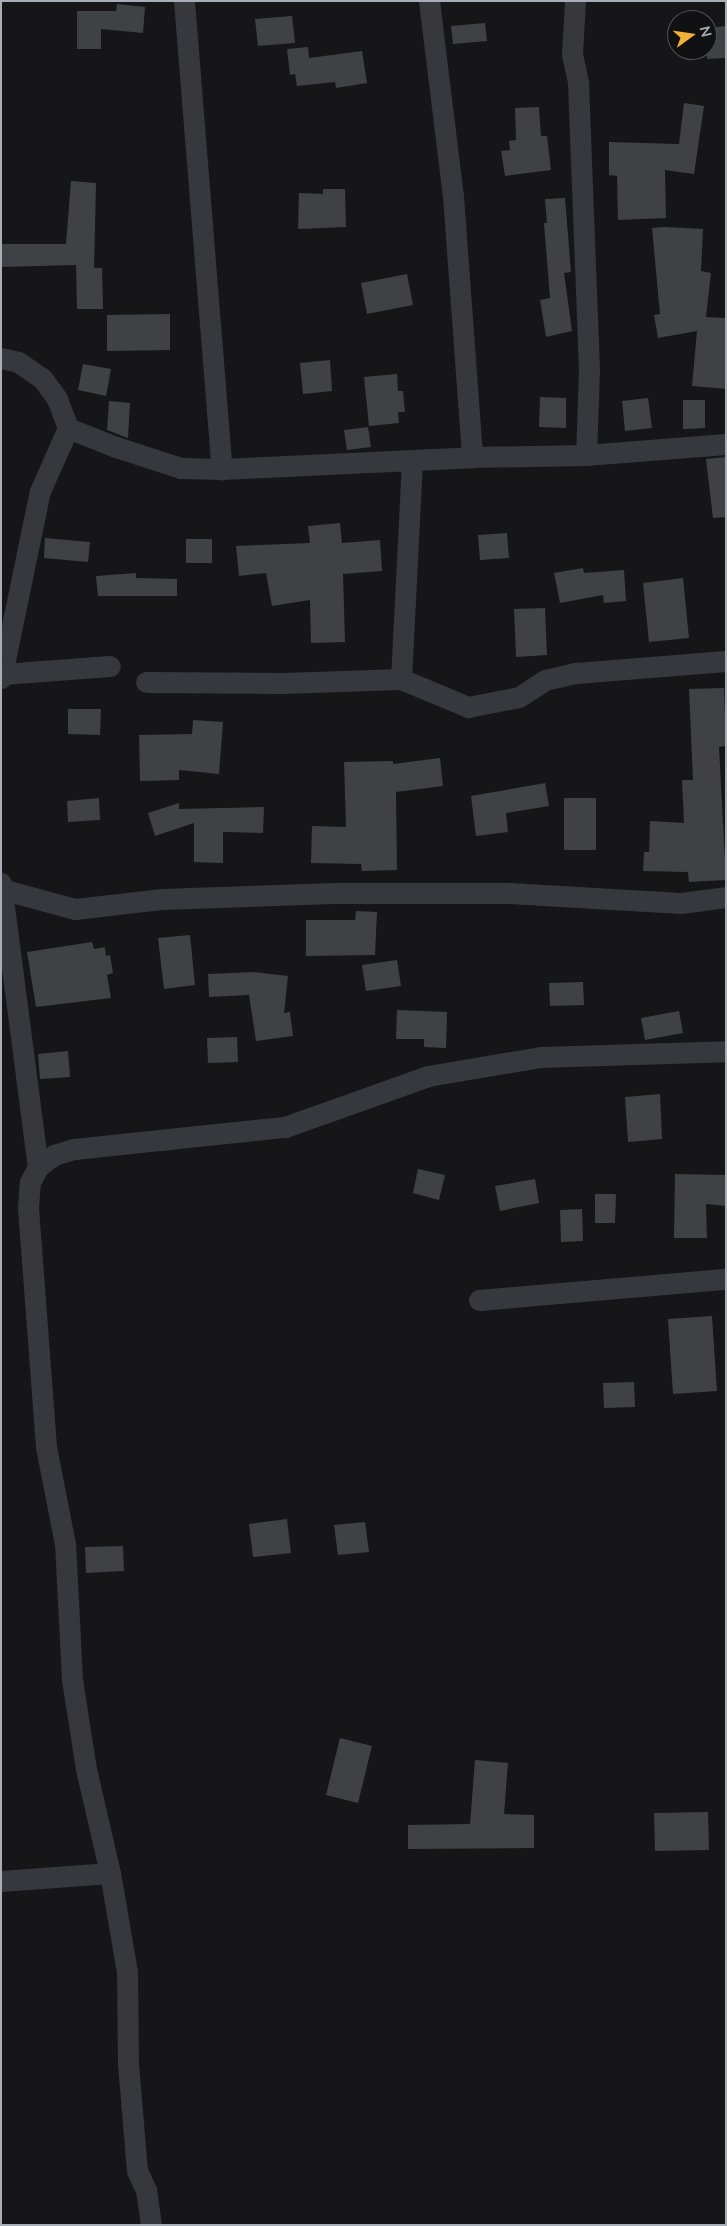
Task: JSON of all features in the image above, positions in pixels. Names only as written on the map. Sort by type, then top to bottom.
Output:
[{"type":"street","points":[[184,1],[222,469]]},
{"type":"street","points":[[429,1],[453,196],[472,457]]},
{"type":"street","points":[[575,1],[572,54],[578,84],[589,370],[586,455]]},
{"type":"street","points":[[1,358],[18,362],[42,378],[57,399],[68,428],[40,491],[2,676],[110,666]]},
{"type":"street","points":[[68,428],[116,447],[181,468],[222,469],[472,457],[586,455],[726,444]]},
{"type":"street","points":[[401,680],[412,461]]},
{"type":"street","points":[[146,682],[283,683],[401,680],[468,707],[519,697],[544,680],[576,673],[726,661]]},
{"type":"street","points":[[38,1167],[2,887],[75,909],[162,899],[334,893],[509,893],[681,904],[726,898]]},
{"type":"street","points":[[151,2225],[146,2190],[138,2171],[128,2064],[127,1972],[110,1873],[84,1760],[72,1680],[65,1544],[46,1447],[28,1208],[30,1182],[38,1167],[54,1155],[74,1149],[285,1127],[428,1076],[540,1057],[726,1051]]},
{"type":"street","points":[[479,1300],[726,1280]]},
{"type":"street","points":[[1,1881],[110,1873]]},
{"type":"building","points":[[117,4],[145,7],[143,33],[101,29],[101,49],[77,49],[77,11],[116,11]]},
{"type":"building","points":[[292,16],[295,43],[258,46],[255,19]]},
{"type":"building","points":[[485,23],[487,41],[453,44],[451,26]]},
{"type":"building","points":[[726,26],[726,58],[717,58],[717,27]]},
{"type":"building","points":[[308,47],[309,58],[362,51],[367,83],[336,88],[335,82],[297,86],[295,74],[290,75],[287,49]]},
{"type":"building","points":[[684,103],[704,106],[694,174],[665,170],[666,218],[618,220],[617,176],[609,175],[609,142],[679,144]]},
{"type":"building","points":[[539,107],[541,136],[547,136],[551,170],[505,176],[501,151],[510,150],[509,141],[516,140],[515,108]]},
{"type":"building","points":[[71,181],[96,183],[94,268],[102,268],[103,309],[77,309],[76,265],[1,267],[1,244],[66,244]]},
{"type":"building","points":[[323,189],[345,189],[346,227],[298,229],[299,193],[323,194]]},
{"type":"building","points":[[565,198],[571,272],[564,273],[572,331],[546,337],[540,300],[550,298],[544,223],[547,223],[545,199]]},
{"type":"building","points":[[652,228],[703,229],[701,271],[711,273],[706,317],[726,318],[726,389],[692,386],[697,331],[658,338],[654,315],[660,314]]},
{"type":"building","points":[[407,274],[413,305],[367,314],[361,283]]},
{"type":"building","points":[[170,314],[170,350],[107,351],[107,315]]},
{"type":"building","points":[[330,360],[332,391],[303,394],[300,363]]},
{"type":"building","points":[[83,364],[111,369],[106,396],[78,390]]},
{"type":"building","points":[[397,374],[398,391],[403,391],[405,412],[398,412],[399,423],[369,426],[364,377]]},
{"type":"building","points":[[540,397],[566,398],[566,428],[539,427]]},
{"type":"building","points":[[648,398],[652,428],[625,431],[622,401]]},
{"type":"building","points":[[683,400],[705,400],[705,428],[683,429]]},
{"type":"building","points":[[109,401],[130,403],[128,438],[107,430]]},
{"type":"building","points":[[368,427],[371,447],[347,450],[344,430]]},
{"type":"building","points":[[726,457],[726,517],[713,518],[706,459]]},
{"type":"building","points":[[340,523],[342,543],[380,540],[382,571],[343,574],[345,642],[311,643],[310,600],[272,606],[266,573],[239,576],[236,546],[310,543],[308,526]]},
{"type":"building","points":[[507,533],[509,558],[480,560],[478,535]]},
{"type":"building","points":[[45,538],[90,542],[88,562],[44,558]]},
{"type":"building","points":[[186,539],[212,539],[212,563],[186,563]]},
{"type":"building","points":[[583,568],[584,573],[624,570],[626,601],[604,603],[603,595],[560,603],[554,573]]},
{"type":"building","points":[[136,573],[136,578],[177,579],[177,596],[98,596],[96,576]]},
{"type":"building","points":[[683,578],[689,638],[649,642],[643,583]]},
{"type":"building","points":[[545,608],[547,655],[516,657],[514,609]]},
{"type":"building","points":[[724,688],[726,746],[719,747],[726,880],[689,882],[688,872],[643,871],[644,852],[649,852],[650,821],[684,823],[682,780],[693,780],[689,689]]},
{"type":"building","points":[[68,709],[101,709],[100,735],[68,734]]},
{"type":"building","points":[[193,720],[223,722],[219,774],[179,770],[179,780],[140,781],[139,735],[192,734]]},
{"type":"building","points":[[440,758],[443,786],[396,792],[397,870],[362,871],[361,864],[311,863],[312,826],[346,827],[344,762],[393,761],[393,764]]},
{"type":"building","points":[[545,783],[549,806],[506,813],[508,832],[476,836],[471,796]]},
{"type":"building","points":[[99,798],[100,820],[68,822],[67,801]]},
{"type":"building","points":[[564,798],[596,798],[596,850],[564,850]]},
{"type":"building","points":[[179,803],[179,809],[264,807],[263,833],[223,832],[223,863],[194,862],[194,823],[155,836],[148,813]]},
{"type":"building","points":[[356,911],[377,912],[375,955],[306,956],[306,920],[355,920]]},
{"type":"building","points":[[190,935],[195,985],[164,989],[158,938]]},
{"type":"building","points":[[92,942],[94,949],[105,947],[106,956],[110,955],[113,973],[107,975],[111,998],[36,1007],[27,952]]},
{"type":"building","points":[[397,960],[401,986],[366,991],[362,965]]},
{"type":"building","points":[[253,972],[288,976],[284,1013],[290,1012],[293,1036],[256,1041],[249,995],[209,997],[208,974]]},
{"type":"building","points":[[583,982],[584,1005],[550,1006],[549,983]]},
{"type":"building","points":[[397,1010],[447,1012],[446,1048],[424,1047],[424,1039],[396,1039]]},
{"type":"building","points":[[679,1011],[683,1033],[645,1040],[641,1018]]},
{"type":"building","points":[[237,1037],[238,1062],[208,1063],[207,1038]]},
{"type":"building","points":[[68,1051],[70,1077],[40,1079],[38,1054]]},
{"type":"building","points":[[660,1094],[662,1139],[628,1142],[625,1097]]},
{"type":"building","points":[[418,1169],[445,1175],[439,1200],[413,1193]]},
{"type":"building","points":[[675,1174],[726,1175],[726,1206],[706,1204],[707,1238],[674,1238]]},
{"type":"building","points":[[535,1179],[539,1203],[500,1211],[495,1186]]},
{"type":"building","points":[[595,1194],[616,1194],[615,1223],[595,1223]]},
{"type":"building","points":[[582,1209],[583,1241],[561,1242],[560,1210]]},
{"type":"building","points":[[712,1316],[717,1391],[673,1394],[668,1319]]},
{"type":"building","points":[[634,1382],[635,1407],[604,1408],[603,1383]]},
{"type":"building","points":[[287,1519],[291,1553],[253,1557],[249,1524]]},
{"type":"building","points":[[365,1522],[369,1552],[338,1555],[334,1525]]},
{"type":"building","points":[[123,1546],[124,1571],[86,1573],[85,1547]]},
{"type":"building","points":[[340,1738],[372,1746],[358,1803],[326,1795]]},
{"type":"building","points":[[475,1760],[508,1763],[504,1814],[534,1815],[534,1848],[408,1849],[408,1825],[470,1824]]},
{"type":"building","points":[[708,1812],[709,1850],[655,1851],[654,1813]]}]
